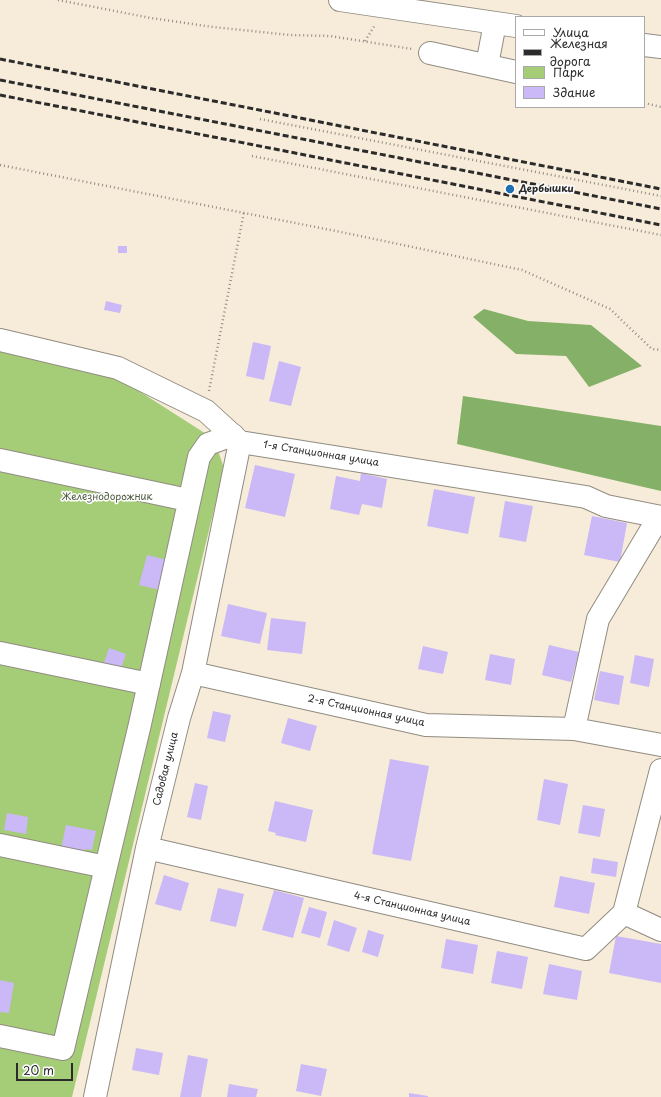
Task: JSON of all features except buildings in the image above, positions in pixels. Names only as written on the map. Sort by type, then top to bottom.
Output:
[{"type":"street","points":[[340,0],[515,26]]},
{"type":"street","points":[[487,65],[495,23]]},
{"type":"street","points":[[645,45],[661,48]]},
{"type":"street","points":[[430,53],[515,72]]},
{"type":"street","points":[[0,340],[118,368],[206,411],[236,439]]},
{"type":"street","points":[[0,1036],[64,1049],[149,684],[188,500],[199,458],[208,444],[236,439]]},
{"type":"street","name":"1-я Станционная улица","points":[[236,439],[586,497],[606,506],[660,517]]},
{"type":"street","name":"Садовая улица","points":[[95,1097],[148,848],[179,718],[193,673],[236,439]]},
{"type":"street","points":[[0,460],[188,500]]},
{"type":"street","points":[[574,729],[598,619],[660,517]]},
{"type":"street","points":[[0,653],[149,684]]},
{"type":"street","name":"2-я Станционная улица","points":[[193,673],[426,725],[574,729],[661,745]]},
{"type":"street","points":[[661,770],[653,839],[624,913],[661,930]]},
{"type":"street","points":[[0,845],[106,867]]},
{"type":"street","name":"4-я Станционная улица","points":[[148,848],[586,949],[624,913]]},
{"type":"path","points":[[58,0],[151,18],[213,27],[276,34],[330,36],[430,53]]},
{"type":"path","points":[[365,41],[375,25]]},
{"type":"path","points":[[645,103],[661,107]]},
{"type":"path","points":[[260,119],[661,196]]},
{"type":"path","points":[[252,156],[661,235]]},
{"type":"path","points":[[0,165],[244,212],[522,270],[610,309],[652,349],[661,350]]},
{"type":"path","points":[[206,411],[244,212]]},
{"type":"green space","points":[[484,309],[528,321],[591,325],[642,366],[589,387],[566,356],[516,354],[473,317]]},
{"type":"green space","name":"Железнодорожник","points":[[0,349],[117,377],[214,439],[224,468],[72,1097],[0,1097]]},
{"type":"green space","points":[[463,396],[661,426],[661,491],[457,444]]},
{"type":"railway","points":[[0,59],[661,189]]},
{"type":"railway","points":[[0,80],[661,209]]},
{"type":"railway","points":[[0,95],[661,225]]},
{"type":"place","name":"Дербышки","points":[[510,189]]}]
